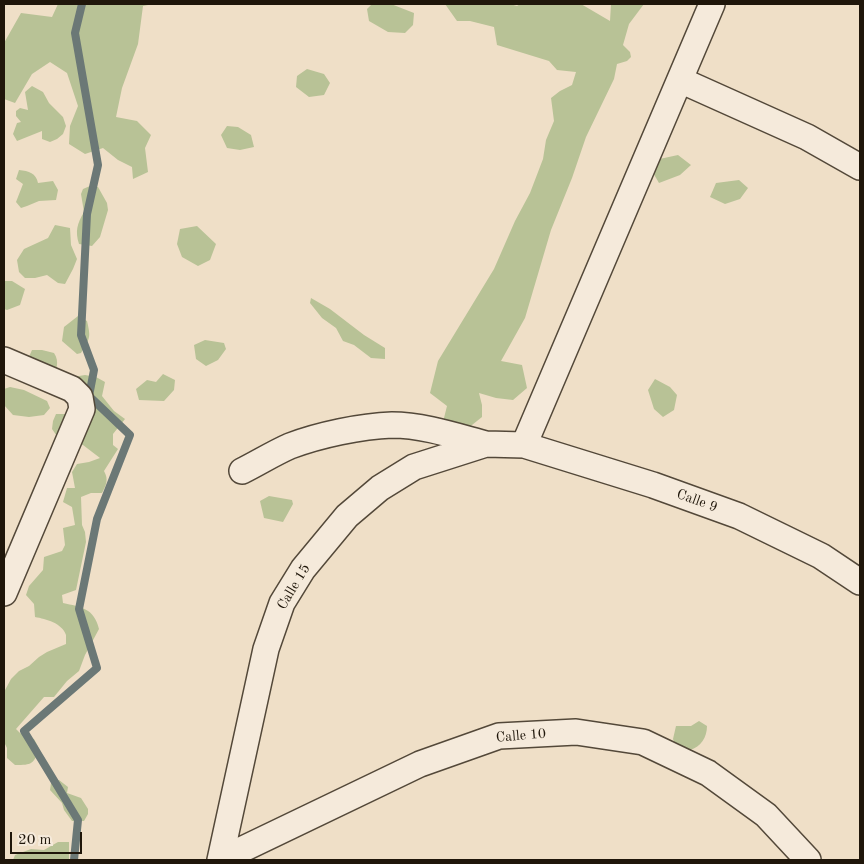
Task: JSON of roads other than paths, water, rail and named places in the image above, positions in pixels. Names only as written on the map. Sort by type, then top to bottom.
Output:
[{"type":"street","points":[[524,445],[712,4]]},
{"type":"street","points":[[680,80],[807,137],[860,167]]},
{"type":"street","points":[[4,360],[72,389],[80,397],[82,409],[4,593]]},
{"type":"street","points":[[242,471],[290,446],[357,429],[393,425],[429,429],[486,444]]},
{"type":"street","name":"Calle 15","points":[[220,860],[266,649],[282,603],[303,569],[347,516],[380,488],[414,468],[486,444],[524,445]]},
{"type":"street","name":"Calle 9","points":[[524,445],[653,485],[739,516],[821,556],[860,582]]},
{"type":"street","name":"Calle 10","points":[[220,860],[420,764],[481,742],[499,736],[576,732],[643,742],[708,773],[766,815],[808,860]]},
{"type":"waterway","points":[[74,860],[78,820],[24,731],[97,668],[79,609],[97,519],[130,435],[89,396],[94,370],[81,335],[87,214],[98,165],[75,33],[82,4]]}]
